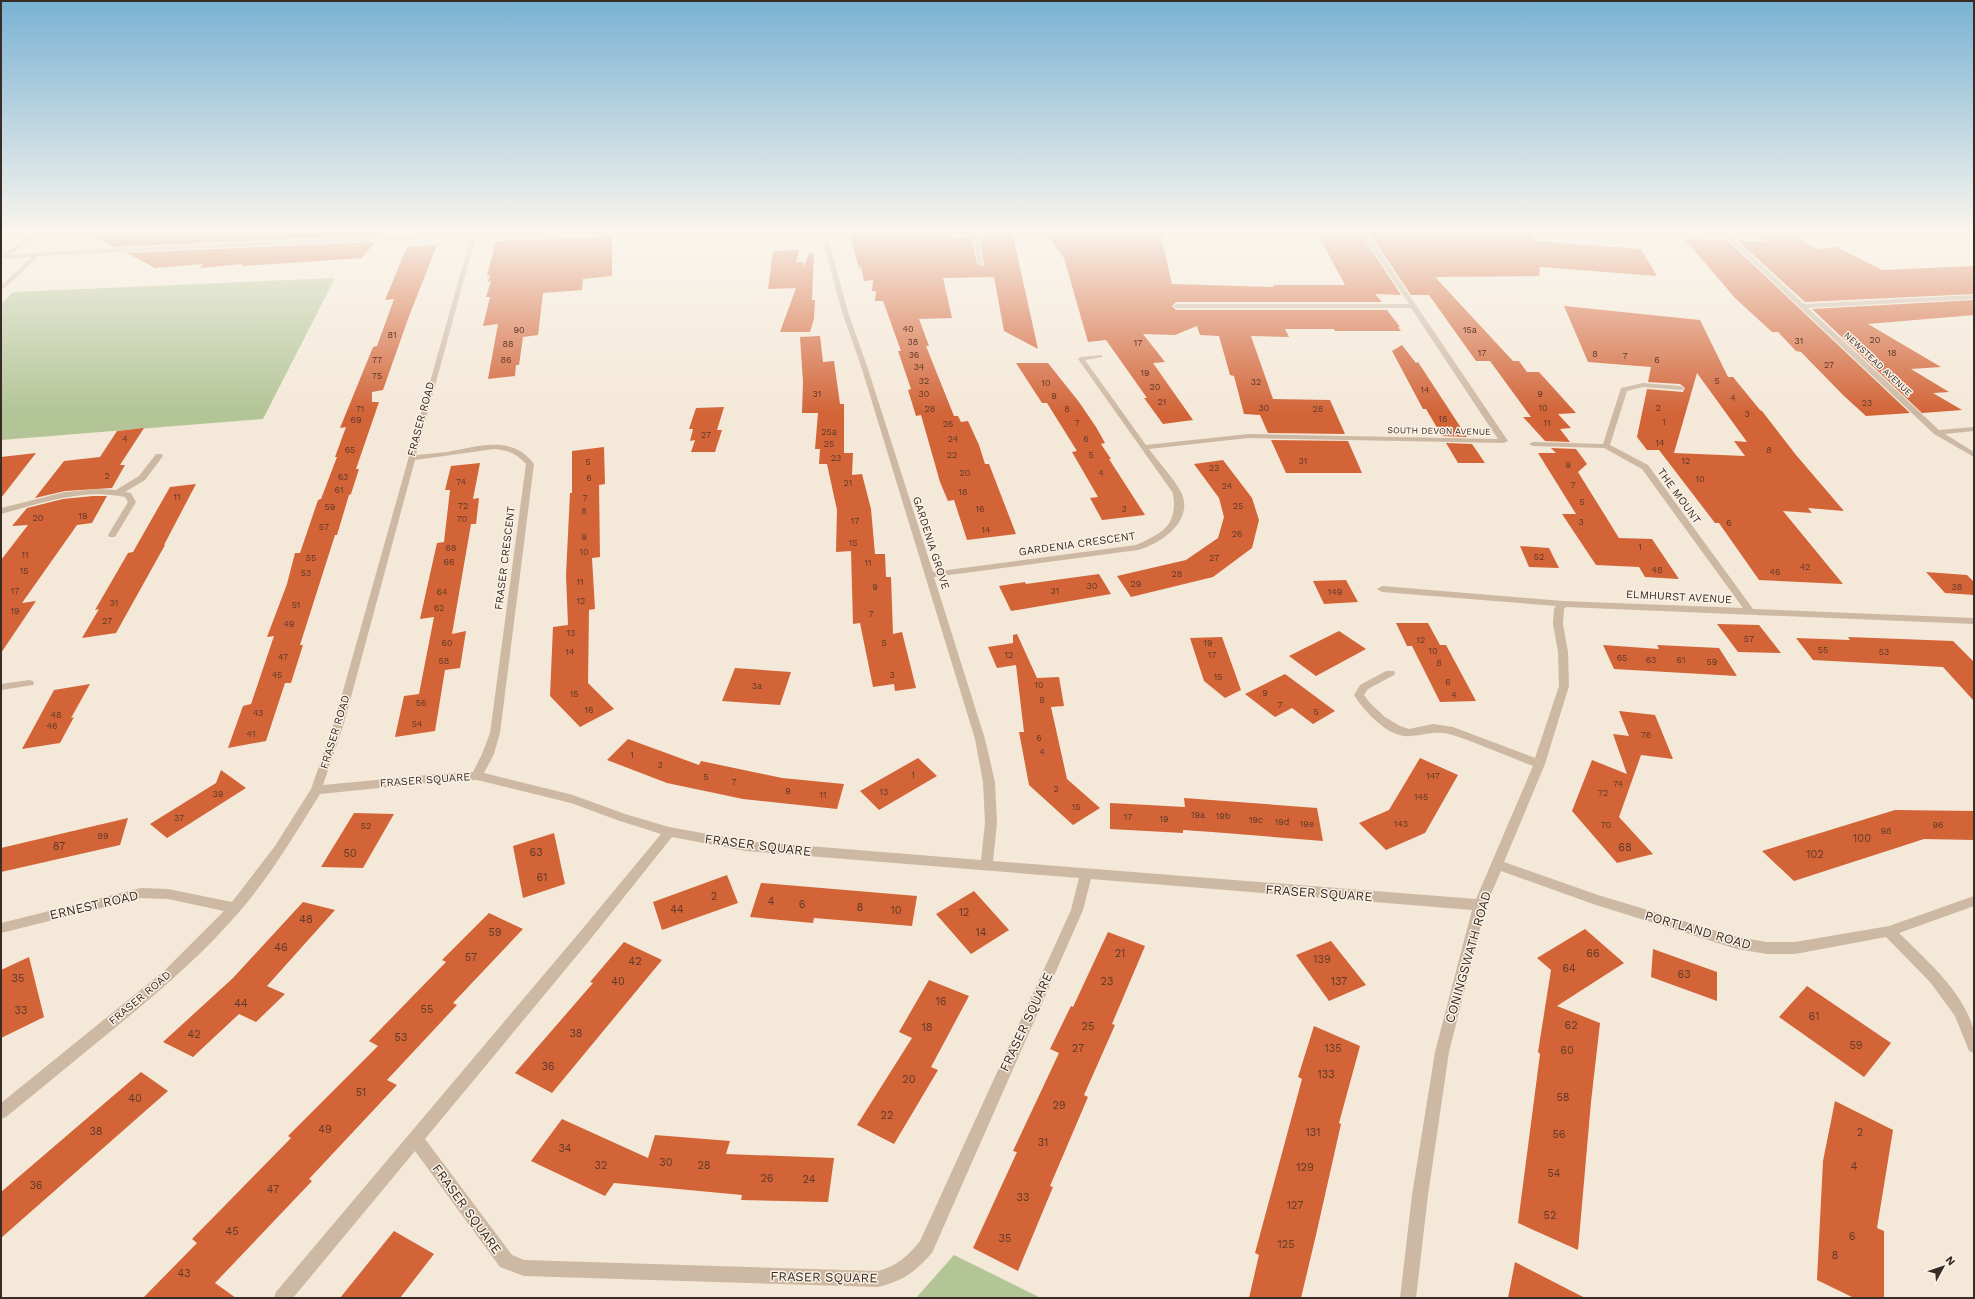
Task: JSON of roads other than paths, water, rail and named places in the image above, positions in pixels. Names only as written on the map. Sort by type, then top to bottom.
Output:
[{"type":"street","name":"FRASER ROAD","points":[[1,1112],[169,975],[235,908],[279,849],[316,790],[339,723],[457,292]]},
{"type":"street","name":"GARDENIA GROVE","points":[[839,292],[972,712],[989,782],[991,823],[986,866]]},
{"type":"street","name":"SOUTH DEVON AVENUE","points":[[1146,447],[1248,436],[1504,441],[1403,292]]},
{"type":"street","name":"NEWSTEAD AVENUE","points":[[1787,292],[1938,432],[1974,455]]},
{"type":"street","points":[[1803,306],[1974,297]]},
{"type":"street","points":[[1176,306],[1413,306]]},
{"type":"street","name":"GARDENIA CRESCENT","points":[[928,575],[1138,547],[1160,537],[1172,525],[1179,512],[1177,493],[1146,447],[1081,359],[1100,356]]},
{"type":"street","points":[[1606,446],[1624,390],[1628,387],[1637,386],[1680,388]]},
{"type":"street","points":[[1938,432],[1974,430]]},
{"type":"street","name":"THE MOUNT","points":[[1533,444],[1606,446],[1645,467],[1750,612]]},
{"type":"street","name":"FRASER CRESCENT","points":[[411,458],[478,448],[500,447],[514,450],[524,455],[530,464],[495,733],[488,754],[477,776]]},
{"type":"street","points":[[119,492],[142,478],[159,456]]},
{"type":"street","points":[[1,511],[58,496],[107,491],[119,492],[128,495],[132,502],[112,535]]},
{"type":"street","name":"ELMHURST AVENUE","points":[[1382,589],[1563,604],[1974,621]]},
{"type":"street","name":"CONINGSWATH ROAD","points":[[1408,1298],[1420,1195],[1442,1052],[1480,905],[1539,764],[1564,686],[1563,652],[1558,624],[1559,609],[1563,604]]},
{"type":"street","points":[[1390,673],[1364,687],[1359,695],[1366,706],[1381,720],[1396,729],[1409,732],[1433,728],[1453,731],[1539,764]]},
{"type":"street","points":[[1,687],[29,683]]},
{"type":"street","name":"FRASER SQUARE","points":[[316,790],[449,777],[477,776],[573,800],[670,832],[746,846],[1480,905]]},
{"type":"street","points":[[282,1298],[670,832]]},
{"type":"street","name":"PORTLAND ROAD","points":[[1496,864],[1596,900],[1737,943],[1767,948],[1795,948],[1889,931],[1974,901]]},
{"type":"street","name":"FRASER SQUARE","points":[[415,1138],[506,1261],[524,1268],[878,1279],[897,1274],[913,1262],[926,1247],[988,1105],[1077,910],[1086,874]]},
{"type":"street","name":"ERNEST ROAD","points":[[1,928],[141,893],[168,894],[235,908]]},
{"type":"street","points":[[1889,931],[1935,978],[1960,1012],[1974,1046]]}]
